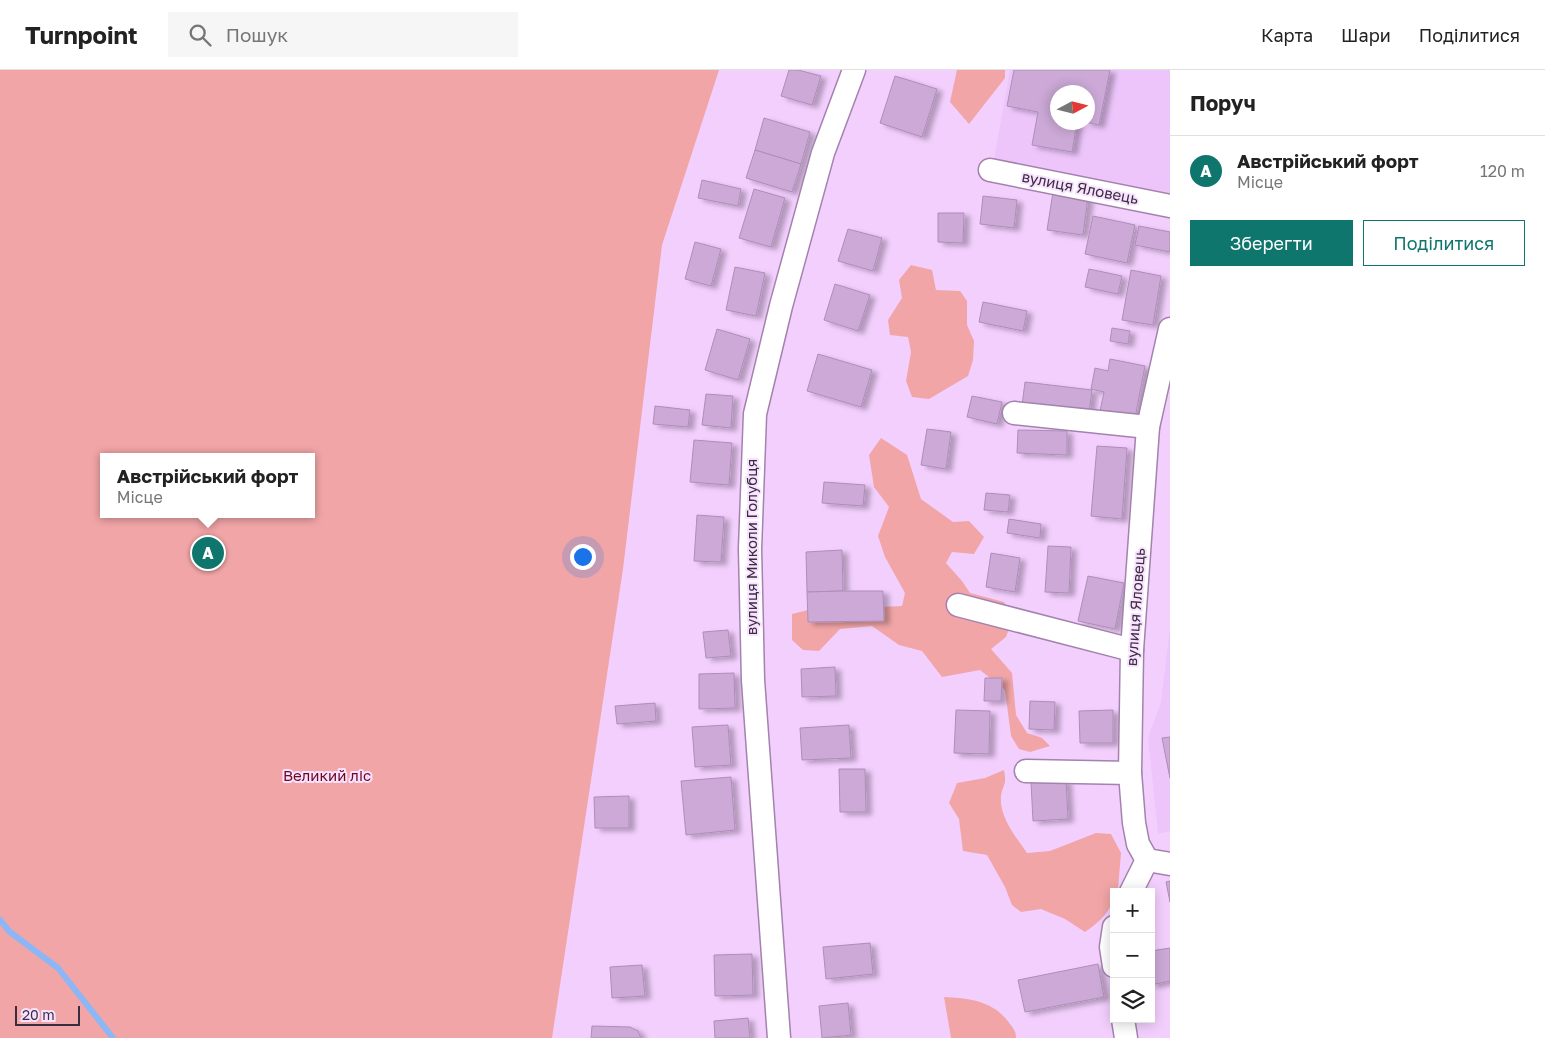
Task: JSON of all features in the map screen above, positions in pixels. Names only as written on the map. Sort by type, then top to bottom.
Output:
[{"type":"street","name":"вулиця Миколи Голубця","points":[[779,1038],[753,680],[750,548],[753,432],[755,414],[766,366],[823,153],[854,70]]},
{"type":"street","name":"вулиця Яловець","points":[[990,170],[1170,206]]},
{"type":"street","name":"вулиця Яловець","points":[[1147,860],[1138,844],[1130,773],[1132,650],[1148,427],[1170,329]]},
{"type":"street","points":[[1014,414],[1148,427]]},
{"type":"street","points":[[958,605],[1132,650]]},
{"type":"street","points":[[1026,772],[1130,773]]},
{"type":"street","points":[[1133,888],[1147,860],[1170,864]]},
{"type":"street","points":[[1124,1023],[1126,1038]]},
{"type":"shaded area","points":[[1010,70],[1170,70],[1170,199],[994,159]]},
{"type":"shaded area","points":[[1170,627],[1170,831],[1158,834],[1148,738],[1161,702]]},
{"type":"green space","name":"Великий ліс","points":[[0,70],[719,70],[662,245],[623,569],[552,1038],[0,1038]]},
{"type":"green space","points":[[957,70],[1005,70],[1005,78],[969,124],[950,102]]},
{"type":"green space","points":[[911,265],[932,270],[936,290],[960,291],[967,301],[967,325],[974,341],[973,360],[968,376],[929,399],[912,397],[906,381],[911,352],[908,337],[890,335],[888,320],[902,298],[899,280]]},
{"type":"green space","points":[[881,438],[907,455],[921,499],[953,522],[969,521],[984,537],[974,554],[952,552],[946,563],[970,593],[1004,602],[1013,618],[1006,637],[991,649],[1012,673],[1016,715],[1027,733],[1042,738],[1050,746],[1030,752],[1019,749],[1011,736],[1005,690],[980,670],[942,677],[922,651],[899,645],[872,626],[840,629],[819,651],[803,650],[792,640],[792,614],[808,610],[902,606],[905,593],[885,557],[878,536],[889,507],[874,487],[869,455]]},
{"type":"green space","points":[[1004,770],[1005,782],[1001,796],[1003,812],[1013,833],[1027,853],[1050,851],[1096,833],[1111,834],[1121,853],[1118,888],[1110,888],[1110,907],[1100,920],[1085,932],[1065,919],[1041,909],[1021,912],[1012,905],[1005,887],[987,855],[963,851],[959,819],[949,803],[957,783],[985,778]]},
{"type":"green space","points":[[944,997],[963,998],[981,1002],[997,1010],[1014,1029],[1016,1038],[951,1038]]},
{"type":"building","points":[[789,70],[798,70],[821,76],[812,105],[781,96]]},
{"type":"building","points":[[1014,70],[1110,70],[1099,125],[1095,124],[1095,85],[1050,85],[1050,130],[1076,130],[1072,152],[1032,145],[1038,112],[1007,106]]},
{"type":"building","points":[[895,76],[937,89],[922,137],[880,123]]},
{"type":"building","points":[[764,118],[810,132],[801,164],[755,150]]},
{"type":"building","points":[[755,150],[801,164],[792,192],[746,178]]},
{"type":"building","points":[[702,180],[741,189],[738,206],[698,198]]},
{"type":"building","points":[[754,189],[785,198],[771,247],[739,238]]},
{"type":"building","points":[[1053,192],[1088,197],[1083,235],[1047,230]]},
{"type":"building","points":[[983,196],[1017,200],[1014,228],[980,224]]},
{"type":"building","points":[[938,213],[964,213],[963,243],[938,242]]},
{"type":"building","points":[[1093,216],[1135,225],[1127,263],[1085,254]]},
{"type":"building","points":[[1139,226],[1170,232],[1170,252],[1135,245]]},
{"type":"building","points":[[848,229],[882,238],[873,271],[838,261]]},
{"type":"building","points":[[695,242],[721,249],[711,286],[685,279]]},
{"type":"building","points":[[735,267],[765,273],[756,316],[726,310]]},
{"type":"building","points":[[1089,269],[1122,276],[1118,294],[1085,287]]},
{"type":"building","points":[[1131,270],[1161,276],[1153,325],[1122,320]]},
{"type":"building","points":[[835,284],[870,295],[858,331],[824,320]]},
{"type":"building","points":[[983,302],[1027,311],[1023,331],[979,322]]},
{"type":"building","points":[[1112,328],[1130,331],[1128,344],[1110,341]]},
{"type":"building","points":[[717,329],[750,339],[738,380],[705,370]]},
{"type":"building","points":[[818,354],[872,370],[861,407],[807,391]]},
{"type":"building","points":[[1110,359],[1145,366],[1135,418],[1100,411],[1104,392],[1091,389],[1095,368],[1108,371]]},
{"type":"building","points":[[1025,382],[1092,390],[1089,413],[1022,405]]},
{"type":"building","points":[[706,394],[733,396],[731,428],[702,425]]},
{"type":"building","points":[[972,396],[1002,402],[997,424],[967,417]]},
{"type":"building","points":[[655,406],[690,410],[688,427],[653,424]]},
{"type":"building","points":[[927,429],[951,432],[946,469],[921,465]]},
{"type":"building","points":[[1018,430],[1067,431],[1067,455],[1017,453]]},
{"type":"building","points":[[694,440],[732,443],[729,485],[690,482]]},
{"type":"building","points":[[1097,446],[1127,448],[1122,519],[1091,516]]},
{"type":"building","points":[[824,482],[865,485],[863,506],[822,503]]},
{"type":"building","points":[[986,493],[1010,495],[1008,512],[984,510]]},
{"type":"building","points":[[697,515],[724,517],[721,562],[694,561]]},
{"type":"building","points":[[1009,519],[1041,524],[1040,538],[1007,533]]},
{"type":"building","points":[[1048,546],[1071,547],[1069,593],[1045,592]]},
{"type":"building","points":[[842,550],[843,591],[807,592],[806,552]]},
{"type":"building","points":[[991,553],[1020,558],[1015,592],[986,587]]},
{"type":"building","points":[[1088,576],[1124,583],[1115,629],[1078,621]]},
{"type":"building","points":[[883,591],[884,621],[808,622],[807,592]]},
{"type":"building","points":[[728,630],[731,656],[706,658],[703,632]]},
{"type":"building","points":[[835,667],[836,696],[802,697],[801,669]]},
{"type":"building","points":[[734,673],[735,708],[699,709],[699,674]]},
{"type":"building","points":[[985,678],[1002,678],[1001,701],[984,701]]},
{"type":"building","points":[[1030,701],[1055,702],[1054,730],[1029,729]]},
{"type":"building","points":[[655,703],[656,721],[617,724],[615,706]]},
{"type":"building","points":[[956,710],[990,711],[989,754],[954,753]]},
{"type":"building","points":[[1113,710],[1113,743],[1080,743],[1079,711]]},
{"type":"building","points":[[728,725],[731,765],[695,767],[692,727]]},
{"type":"building","points":[[849,725],[851,758],[802,760],[800,728]]},
{"type":"building","points":[[1170,737],[1170,778],[1162,738]]},
{"type":"building","points":[[839,769],[865,769],[866,812],[840,812]]},
{"type":"building","points":[[731,777],[735,830],[686,835],[681,781]]},
{"type":"building","points":[[1066,780],[1068,819],[1033,821],[1031,782]]},
{"type":"building","points":[[629,796],[629,828],[595,828],[594,797]]},
{"type":"building","points":[[1170,881],[1170,902],[1166,882]]},
{"type":"building","points":[[870,943],[873,974],[826,979],[823,947]]},
{"type":"building","points":[[1170,948],[1170,981],[1155,984],[1155,950]]},
{"type":"building","points":[[752,954],[753,995],[715,996],[714,955]]},
{"type":"building","points":[[1098,964],[1104,997],[1025,1012],[1018,980]]},
{"type":"building","points":[[642,965],[645,996],[612,998],[610,967]]},
{"type":"building","points":[[848,1003],[851,1035],[822,1038],[819,1006]]},
{"type":"building","points":[[748,1018],[750,1038],[715,1038],[714,1021]]},
{"type":"building","points":[[592,1026],[630,1027],[638,1031],[641,1038],[591,1038]]},
{"type":"waterway","points":[[0,920],[10,932],[58,968],[113,1038]]},
{"type":"place","name":"Австрійський форт","points":[[208,553]]}]
